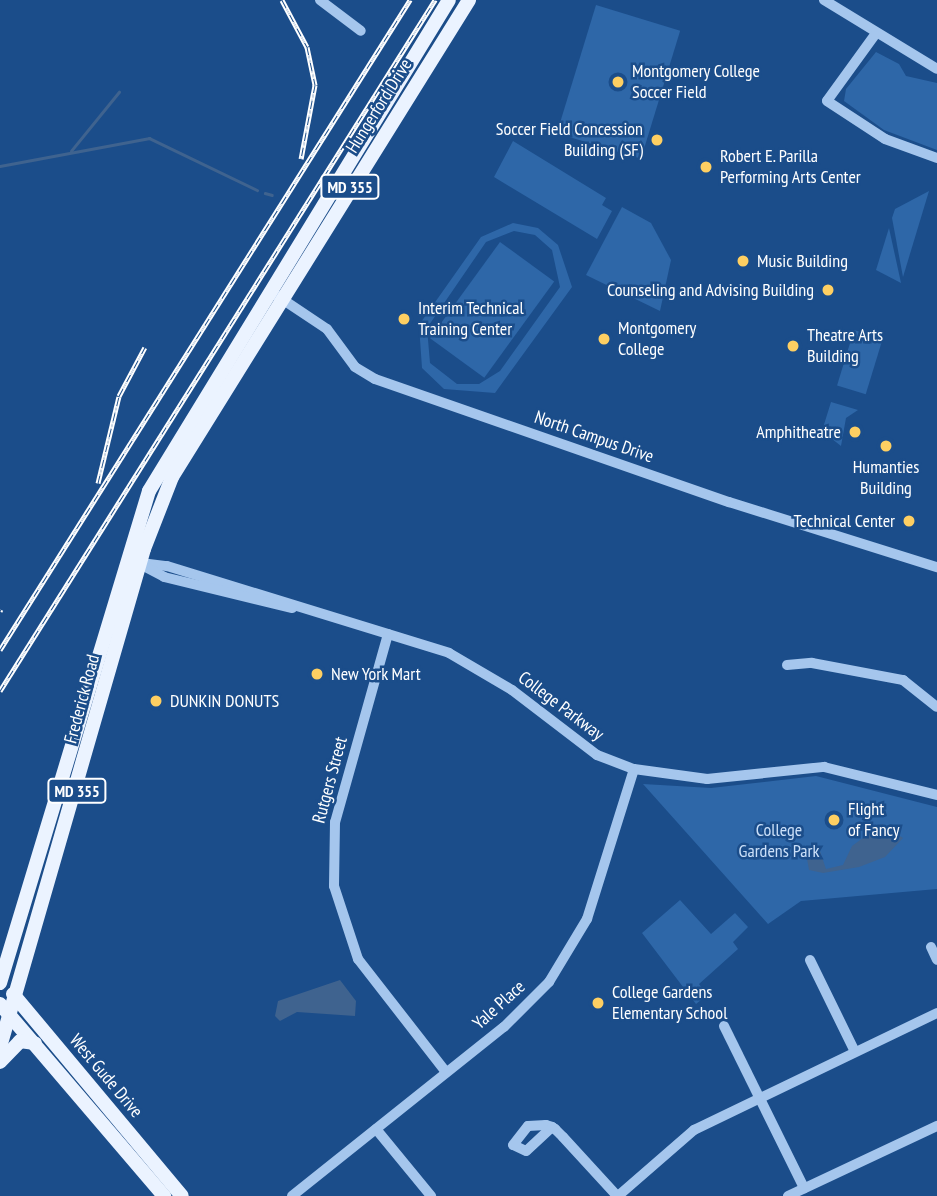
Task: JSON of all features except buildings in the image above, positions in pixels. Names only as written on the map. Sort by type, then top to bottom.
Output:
[{"type":"main road","name":"Hungerford Drive","points":[[418,66],[449,0]]},
{"type":"main road","name":"Hungerford Drive","points":[[225,370],[418,66],[469,0]]},
{"type":"main road","name":"Frederick Road","points":[[0,981],[124,561],[165,456],[225,370]]},
{"type":"main road","name":"Frederick Road","points":[[0,1047],[140,564],[172,477],[225,370]]},
{"type":"main road","points":[[0,945],[16,933]]},
{"type":"main road","name":"West Gude Drive","points":[[0,981],[182,1196]]},
{"type":"main road","name":"West Gude Drive","points":[[0,1004],[164,1196]]},
{"type":"main road","points":[[0,1062],[20,1041],[35,1043]]},
{"type":"street","points":[[320,0],[361,31]]},
{"type":"street","points":[[824,0],[874,36],[937,69]]},
{"type":"street","points":[[874,36],[827,101],[884,139],[937,158]]},
{"type":"street","name":"North Campus Drive","points":[[274,294],[327,329],[355,367],[374,379],[729,502],[937,567]]},
{"type":"street","name":"College Parkway","points":[[124,561],[140,564],[149,573],[273,608],[299,608],[388,634],[477,667],[561,732],[634,769],[707,779],[824,768],[937,795]]},
{"type":"street","name":"Rutgers Street","points":[[388,634],[335,822],[334,886],[358,959],[446,1072]]},
{"type":"street","points":[[786,665],[813,663],[903,680],[937,707]]},
{"type":"street","name":"Yale Place","points":[[292,1196],[528,1006],[570,951],[598,890],[634,769]]},
{"type":"street","points":[[931,947],[937,960]]},
{"type":"street","points":[[810,960],[855,1052]]},
{"type":"street","points":[[552,1127],[618,1196],[694,1130],[937,1013]]},
{"type":"street","points":[[724,1026],[804,1188]]},
{"type":"street","points":[[788,1196],[937,1126]]},
{"type":"street","points":[[376,1129],[431,1196]]},
{"type":"green space","name":"Montgomery College Soccer Field","points":[[596,5],[680,31],[641,159],[557,133]]},
{"type":"green space","points":[[876,52],[899,64],[906,76],[937,83],[937,150],[884,130],[844,101],[846,89]]},
{"type":"green space","points":[[513,141],[606,198],[602,205],[612,211],[597,239],[494,177]]},
{"type":"green space","points":[[929,191],[903,277],[892,218],[895,209]]},
{"type":"green space","points":[[622,207],[651,223],[671,260],[660,311],[586,275]]},
{"type":"green space","points":[[513,223],[538,228],[558,245],[572,287],[495,393],[444,389],[422,368],[419,325],[481,237]],"holes":[[[514,231],[535,235],[552,250],[560,287],[500,371],[479,384],[457,384],[430,363],[427,328],[486,242]]]},
{"type":"green space","points":[[889,228],[901,283],[876,270]]},
{"type":"green space","points":[[500,242],[554,281],[484,378],[430,338]]},
{"type":"green space","points":[[854,330],[883,339],[866,394],[837,385]]},
{"type":"green space","points":[[831,402],[858,410],[846,418],[841,446],[822,431]]},
{"type":"green space","name":"College Gardens Park","points":[[816,776],[937,807],[937,889],[801,901],[768,924],[643,784],[711,788]]},
{"type":"green space","points":[[680,900],[711,934],[735,913],[748,927],[733,942],[738,949],[699,984],[707,995],[696,1004],[642,933]]},
{"type":"shaded area","points":[[882,824],[903,838],[885,857],[859,867],[823,873],[809,870],[806,853],[819,848],[826,869],[843,865],[852,846]]},
{"type":"shaded area","points":[[340,980],[356,1001],[355,1016],[297,1012],[280,1021],[275,1016],[278,1001]]},
{"type":"waterway","points":[[71,151],[119,92]]},
{"type":"waterway","points":[[0,166],[149,138],[257,190]]},
{"type":"waterway","points":[[265,193],[272,195]]},
{"type":"railway","points":[[282,0],[307,47],[315,85],[301,159]]},
{"type":"railway","points":[[0,650],[410,0]]},
{"type":"railway","points":[[0,691],[435,0]]},
{"type":"railway","points":[[98,483],[119,396],[145,347]]},
{"type":"place","name":"Montgomery College Soccer Field","points":[[618,82]]},
{"type":"place","name":"Soccer Field Concession Building (SF)","points":[[657,140]]},
{"type":"place","name":"Robert E. Parilla Performing Arts Center","points":[[706,167]]},
{"type":"place","name":"Music Building","points":[[743,261]]},
{"type":"place","name":"Counseling and Advising Building","points":[[828,290]]},
{"type":"place","name":"Interim Technical Training Center","points":[[404,319]]},
{"type":"place","name":"Montgomery College","points":[[604,339]]},
{"type":"place","name":"Theatre Arts Building","points":[[793,346]]},
{"type":"place","name":"Amphitheatre","points":[[855,432]]},
{"type":"place","name":"Humanties Building","points":[[886,446]]},
{"type":"place","name":"Technical Center","points":[[909,521]]},
{"type":"place","name":"New York Mart","points":[[317,674]]},
{"type":"place","name":"DUNKIN DONUTS","points":[[156,701]]},
{"type":"place","name":"Flight of Fancy","points":[[834,820]]},
{"type":"place","name":"College Gardens Elementary School","points":[[598,1003]]}]
